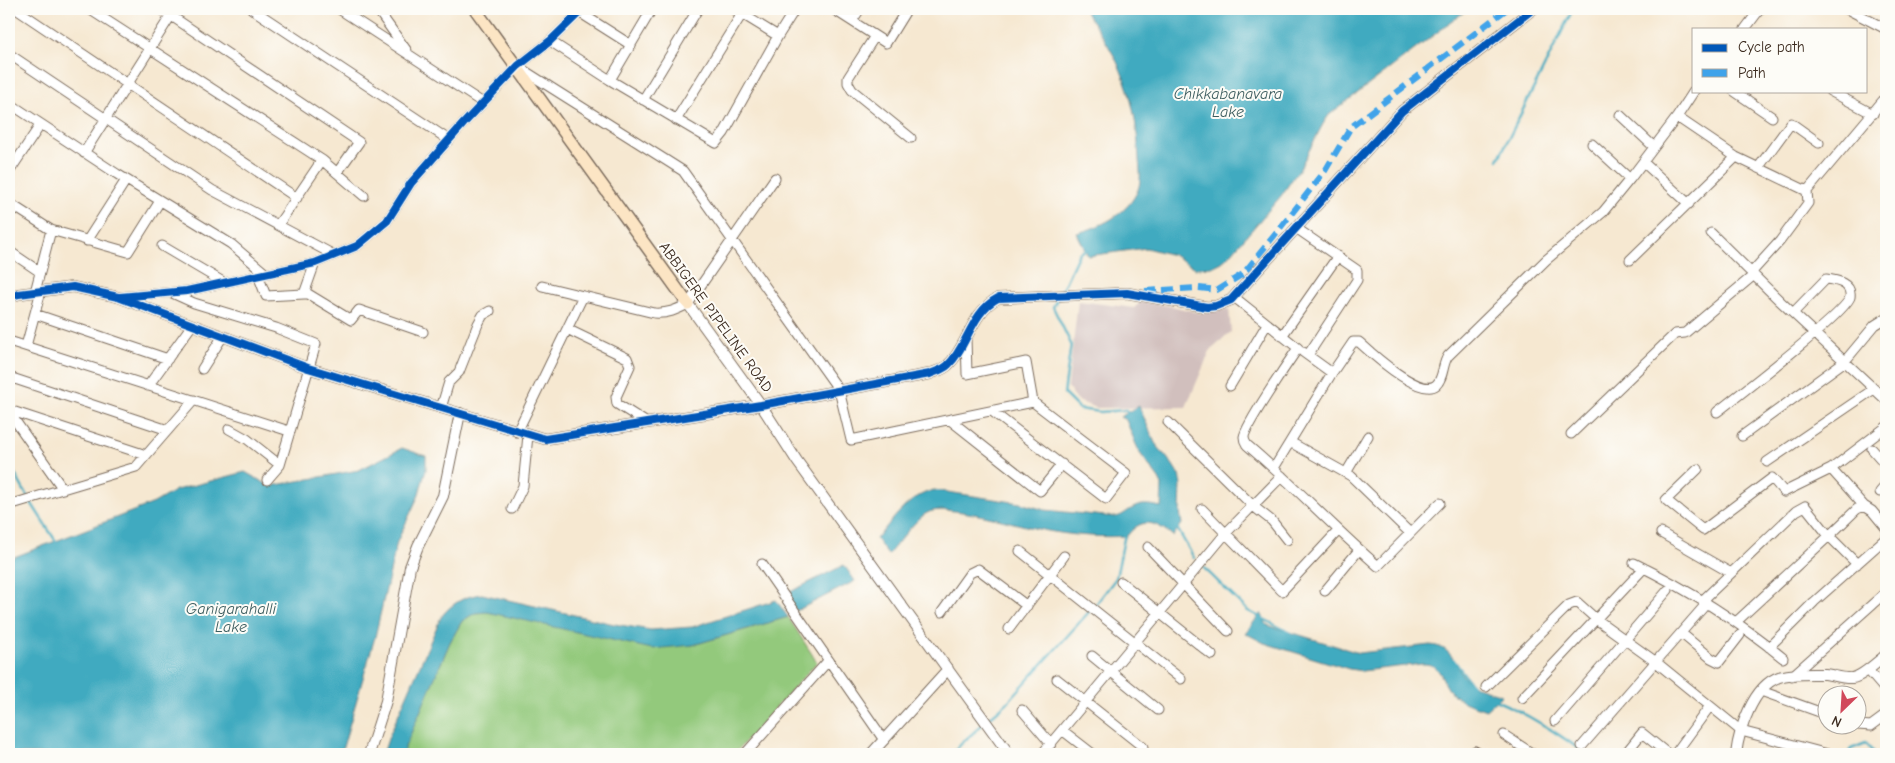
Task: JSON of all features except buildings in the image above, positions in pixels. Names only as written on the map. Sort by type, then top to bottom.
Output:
[{"type":"main road","name":"ABBIGERE PIPELINE ROAD","points":[[475,9],[688,304]]},
{"type":"street","points":[[16,9],[296,198]]},
{"type":"street","points":[[89,9],[322,160],[364,196]]},
{"type":"street","points":[[161,9],[173,12],[359,142],[337,173]]},
{"type":"street","points":[[252,9],[449,140]]},
{"type":"street","points":[[339,9],[483,103]]},
{"type":"street","points":[[377,9],[410,55]]},
{"type":"street","points":[[610,80],[652,9]]},
{"type":"street","points":[[643,100],[698,9]]},
{"type":"street","points":[[550,41],[610,80],[716,143],[724,133],[795,9]]},
{"type":"street","points":[[832,9],[886,43],[907,9]]},
{"type":"street","points":[[852,22],[860,9]]},
{"type":"street","points":[[9,297],[73,287],[118,297],[308,368],[545,439],[761,405],[930,374],[948,366],[980,313],[992,301],[998,298],[1127,293],[1207,307],[1216,306],[1231,300],[1402,111],[1533,9]]},
{"type":"street","points":[[1746,28],[1760,9]]},
{"type":"street","points":[[1847,9],[1886,29]]},
{"type":"street","points":[[118,297],[186,291],[314,263],[357,246],[387,221],[411,183],[518,66],[550,41],[581,11],[631,45]]},
{"type":"street","points":[[676,120],[741,11],[778,36]]},
{"type":"street","points":[[84,152],[173,12]]},
{"type":"street","points":[[875,36],[848,78],[848,83],[852,90],[911,138]]},
{"type":"street","points":[[9,54],[106,117],[212,190],[334,255]]},
{"type":"street","points":[[518,66],[683,171],[839,390],[851,440],[1034,402]]},
{"type":"street","points":[[1274,468],[1353,342],[1358,342],[1385,364],[1413,383],[1428,388],[1436,385],[1444,361],[1448,356],[1546,260],[1596,219],[1654,148],[1693,92]]},
{"type":"street","points":[[1735,92],[1772,117]]},
{"type":"street","points":[[1832,92],[1873,114]]},
{"type":"street","points":[[1571,434],[1676,334],[1685,334],[1753,274],[1808,203],[1808,190],[1886,97]]},
{"type":"street","points":[[9,103],[126,180],[231,244],[262,274],[266,296],[304,294],[314,263]]},
{"type":"street","points":[[1620,115],[1654,148]]},
{"type":"street","points":[[1677,117],[1736,157],[1808,190]]},
{"type":"street","points":[[9,172],[13,158],[41,124]]},
{"type":"street","points":[[1758,168],[1791,124],[1819,143]]},
{"type":"street","points":[[1592,144],[1630,179]]},
{"type":"street","points":[[1630,260],[1736,157]]},
{"type":"street","points":[[278,225],[322,160]]},
{"type":"street","points":[[1643,162],[1689,204]]},
{"type":"street","points":[[542,286],[666,314],[688,304],[774,178]]},
{"type":"street","points":[[87,241],[126,180]]},
{"type":"street","points":[[9,203],[51,230],[128,252],[160,201]]},
{"type":"street","points":[[1296,228],[1357,270],[1357,280],[1308,355]]},
{"type":"street","points":[[26,346],[35,314],[40,272],[51,230]]},
{"type":"street","points":[[1712,233],[1793,313],[1886,400]]},
{"type":"street","points":[[162,246],[223,282]]},
{"type":"street","points":[[9,251],[40,272]]},
{"type":"street","points":[[1282,336],[1338,256]]},
{"type":"street","points":[[1717,412],[1815,333],[1848,301],[1849,291],[1845,284],[1836,280],[1826,279],[1793,313]]},
{"type":"street","points":[[170,292],[194,302],[276,328],[316,344],[280,465],[267,480]]},
{"type":"street","points":[[305,292],[351,320],[359,310],[423,332]]},
{"type":"street","points":[[512,509],[523,486],[522,433],[582,296]]},
{"type":"street","points":[[1234,297],[1332,373]]},
{"type":"street","name":"ABBIGERE PIPELINE ROAD","points":[[688,304],[761,405],[797,461],[1009,754]]},
{"type":"street","points":[[441,408],[449,382],[459,372],[478,324],[483,315],[490,311]]},
{"type":"street","points":[[35,314],[168,359]]},
{"type":"street","points":[[1742,436],[1845,361],[1875,325],[1883,320],[1886,322]]},
{"type":"street","points":[[1230,386],[1267,324]]},
{"type":"street","points":[[148,386],[192,325]]},
{"type":"street","points":[[567,329],[627,358],[630,366],[616,397],[618,404],[647,423]]},
{"type":"street","points":[[202,370],[224,336]]},
{"type":"street","points":[[966,337],[967,374],[1026,362],[1034,402],[1126,473],[1106,499],[993,412]]},
{"type":"street","points":[[9,341],[290,431]]},
{"type":"street","points":[[1298,348],[1252,420],[1244,438],[1247,445],[1378,566],[1440,503]]},
{"type":"street","points":[[9,378],[168,430]]},
{"type":"street","points":[[1767,462],[1874,389]]},
{"type":"street","points":[[9,505],[136,467],[194,400]]},
{"type":"street","points":[[9,411],[146,455]]},
{"type":"street","points":[[9,411],[63,489]]},
{"type":"street","points":[[369,754],[386,701],[410,567],[418,546],[443,496],[460,413]]},
{"type":"street","points":[[950,420],[1040,492],[1062,464]]},
{"type":"street","points":[[1168,422],[1253,506],[1272,521],[1288,540]]},
{"type":"street","points":[[1698,469],[1666,500],[1703,530],[1772,478],[1784,492],[1831,469],[1886,427]]},
{"type":"street","points":[[229,429],[247,439],[280,465]]},
{"type":"street","points":[[1346,473],[1368,436]]},
{"type":"street","points":[[1290,442],[1351,476],[1410,533]]},
{"type":"street","points":[[1872,450],[1886,465]]},
{"type":"street","points":[[1831,469],[1886,528]]},
{"type":"street","points":[[1042,754],[1158,612],[1184,586],[1226,533],[1282,476]]},
{"type":"street","points":[[1582,746],[1681,633],[1705,601],[1731,573],[1796,511],[1804,506],[1829,536],[1857,564]]},
{"type":"street","points":[[1736,622],[1858,509],[1864,506]]},
{"type":"street","points":[[1202,509],[1282,591],[1338,530]]},
{"type":"street","points":[[1661,533],[1731,573]]},
{"type":"street","points":[[1770,646],[1814,602],[1886,538]]},
{"type":"street","points":[[1148,547],[1228,631]]},
{"type":"street","points":[[1325,591],[1359,550]]},
{"type":"street","points":[[1020,551],[1181,680]]},
{"type":"street","points":[[1009,629],[1064,556]]},
{"type":"street","points":[[1634,563],[1705,601],[1770,646],[1783,658]]},
{"type":"street","points":[[762,564],[884,740]]},
{"type":"street","points":[[1522,698],[1644,568]]},
{"type":"street","points":[[942,612],[970,573],[978,569],[1027,606]]},
{"type":"street","points":[[1121,582],[1212,655]]},
{"type":"street","points":[[1555,721],[1668,590]]},
{"type":"street","points":[[1792,676],[1886,592]]},
{"type":"street","points":[[1486,687],[1573,602],[1577,602],[1596,619],[1656,662],[1741,731],[1828,754]]},
{"type":"street","points":[[1681,633],[1718,662],[1740,635]]},
{"type":"street","points":[[1736,754],[1741,731],[1754,698],[1779,677],[1825,674],[1853,678],[1868,670],[1886,655]]},
{"type":"street","points":[[1092,656],[1158,710]]},
{"type":"street","points":[[745,754],[828,661]]},
{"type":"street","points":[[871,754],[948,669]]},
{"type":"street","points":[[1868,670],[1886,691]]},
{"type":"street","points":[[1057,679],[1144,747]]},
{"type":"street","points":[[1761,691],[1818,711]]},
{"type":"street","points":[[1675,754],[1710,706]]},
{"type":"street","points":[[1022,710],[1051,744]]},
{"type":"street","points":[[1868,726],[1871,726],[1886,715]]},
{"type":"street","points":[[1062,730],[1093,754]]},
{"type":"street","points":[[1625,754],[1642,733],[1668,754]]},
{"type":"street","points":[[1504,735],[1533,754]]},
{"type":"street","points":[[1472,754],[1475,751],[1480,754]]},
{"type":"shaded area","points":[[1078,301],[1134,308],[1141,302],[1172,306],[1199,313],[1229,309],[1231,332],[1210,351],[1186,407],[1096,408],[1078,401],[1068,387]]},
{"type":"green space","points":[[487,612],[693,645],[788,617],[817,662],[734,754],[402,754],[450,642],[462,621],[475,613]]},
{"type":"water","name":"Chikkabanavara Lake","points":[[1083,9],[1468,9],[1329,115],[1300,168],[1281,196],[1230,255],[1212,267],[1195,268],[1173,255],[1146,248],[1088,256],[1077,233],[1103,224],[1119,214],[1136,194],[1140,177],[1134,117],[1124,80],[1108,45]]},
{"type":"water","points":[[1139,406],[1155,443],[1179,475],[1182,524],[1173,536],[1161,527],[1149,523],[1138,526],[1127,536],[1085,536],[1043,530],[965,512],[936,510],[923,516],[888,555],[876,539],[909,503],[934,490],[1020,503],[1045,510],[1115,517],[1140,505],[1161,507],[1162,485],[1139,452],[1126,420],[1120,417]]},
{"type":"water","name":"Ganigarahalli Lake","points":[[402,448],[426,456],[426,470],[418,497],[397,542],[375,637],[341,754],[9,754],[9,559],[154,503],[176,490],[245,472],[270,486],[359,470]]},
{"type":"water","points":[[844,565],[855,581],[796,611],[784,595]]},
{"type":"water","points":[[482,594],[614,624],[651,630],[692,627],[776,600],[788,617],[693,645],[652,649],[487,612],[475,613],[462,621],[450,642],[402,754],[383,754],[441,617],[459,601],[470,596]]},
{"type":"water","points":[[1261,613],[1267,625],[1359,653],[1430,645],[1439,647],[1450,654],[1469,682],[1480,688],[1502,695],[1486,710],[1457,698],[1438,670],[1429,665],[1422,664],[1362,671],[1349,669],[1264,643],[1245,633]]},
{"type":"waterway","points":[[1498,160],[1574,9]]},
{"type":"waterway","points":[[1061,292],[1079,253],[1087,249]]},
{"type":"waterway","points":[[1057,299],[1053,307],[1071,344],[1064,394],[1079,409],[1100,412],[1126,410],[1128,414]]},
{"type":"waterway","points":[[9,463],[27,496]]},
{"type":"waterway","points":[[30,501],[57,543]]},
{"type":"waterway","points":[[1177,528],[1194,558]]},
{"type":"waterway","points":[[987,720],[1007,703],[1097,603],[1116,578],[1125,534]]},
{"type":"waterway","points":[[1203,567],[1248,611],[1291,633]]},
{"type":"waterway","points":[[1453,659],[1472,685]]},
{"type":"waterway","points":[[1495,700],[1542,724],[1586,754]]},
{"type":"waterway","points":[[952,754],[983,724]]},
{"type":"waterway","points":[[1849,752],[1851,749],[1866,743],[1874,754]]},
{"type":"marked path","points":[[1145,291],[1198,288],[1217,290],[1243,274],[1325,171],[1351,127],[1507,9]]},
{"type":"cycle path","points":[[120,297],[187,291],[315,263],[357,246],[387,221],[411,183],[518,66],[550,41],[583,9]]},
{"type":"cycle path","points":[[9,297],[73,287],[118,297],[308,368],[545,439],[761,405],[930,374],[946,367],[960,349],[981,312],[998,298],[1127,293],[1207,307],[1216,306],[1231,300],[1402,111],[1533,9]]}]
